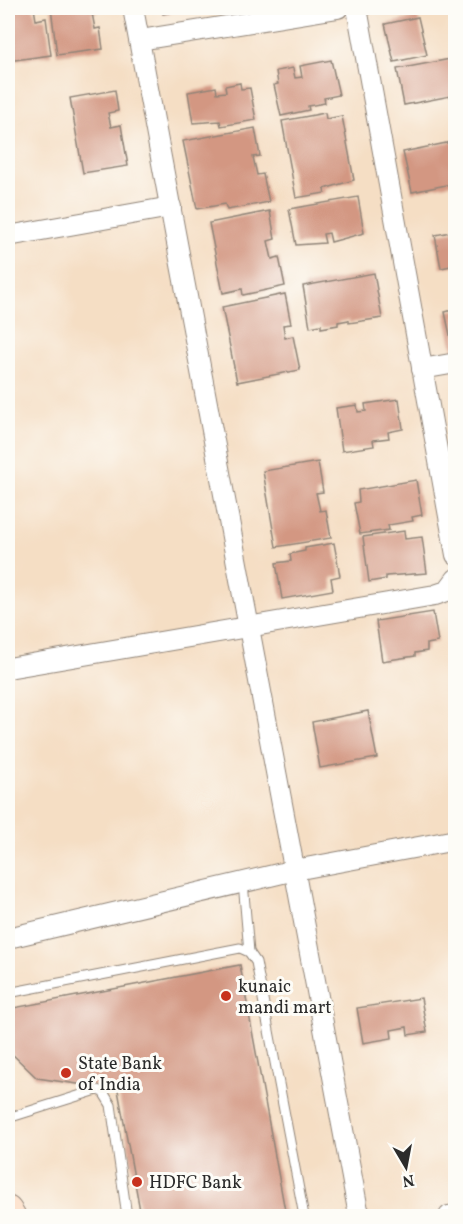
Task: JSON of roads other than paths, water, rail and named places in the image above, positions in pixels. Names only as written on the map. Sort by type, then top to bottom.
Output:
[{"type":"main road","points":[[8,1210],[12,1216]]},
{"type":"street","points":[[134,8],[358,1210],[362,1216]]},
{"type":"street","points":[[140,40],[338,8]]},
{"type":"street","points":[[357,8],[456,555]]},
{"type":"street","points":[[8,236],[171,207]]},
{"type":"street","points":[[422,369],[456,363]]},
{"type":"street","points":[[8,668],[435,595],[447,591],[456,579]]},
{"type":"street","points":[[8,938],[295,870],[456,840]]},
{"type":"street","points":[[449,1216],[456,1215]]},
{"type":"lane","points":[[243,882],[249,952],[256,962],[304,1216]]},
{"type":"lane","points":[[8,993],[240,948],[249,952]]},
{"type":"lane","points":[[8,1118],[86,1093],[103,1092],[111,1105],[126,1216]]},
{"type":"place","name":"kunaic mandi mart","points":[[226,996]]},
{"type":"place","name":"State Bank of India","points":[[66,1073]]},
{"type":"place","name":"HDFC Bank","points":[[137,1182]]}]
